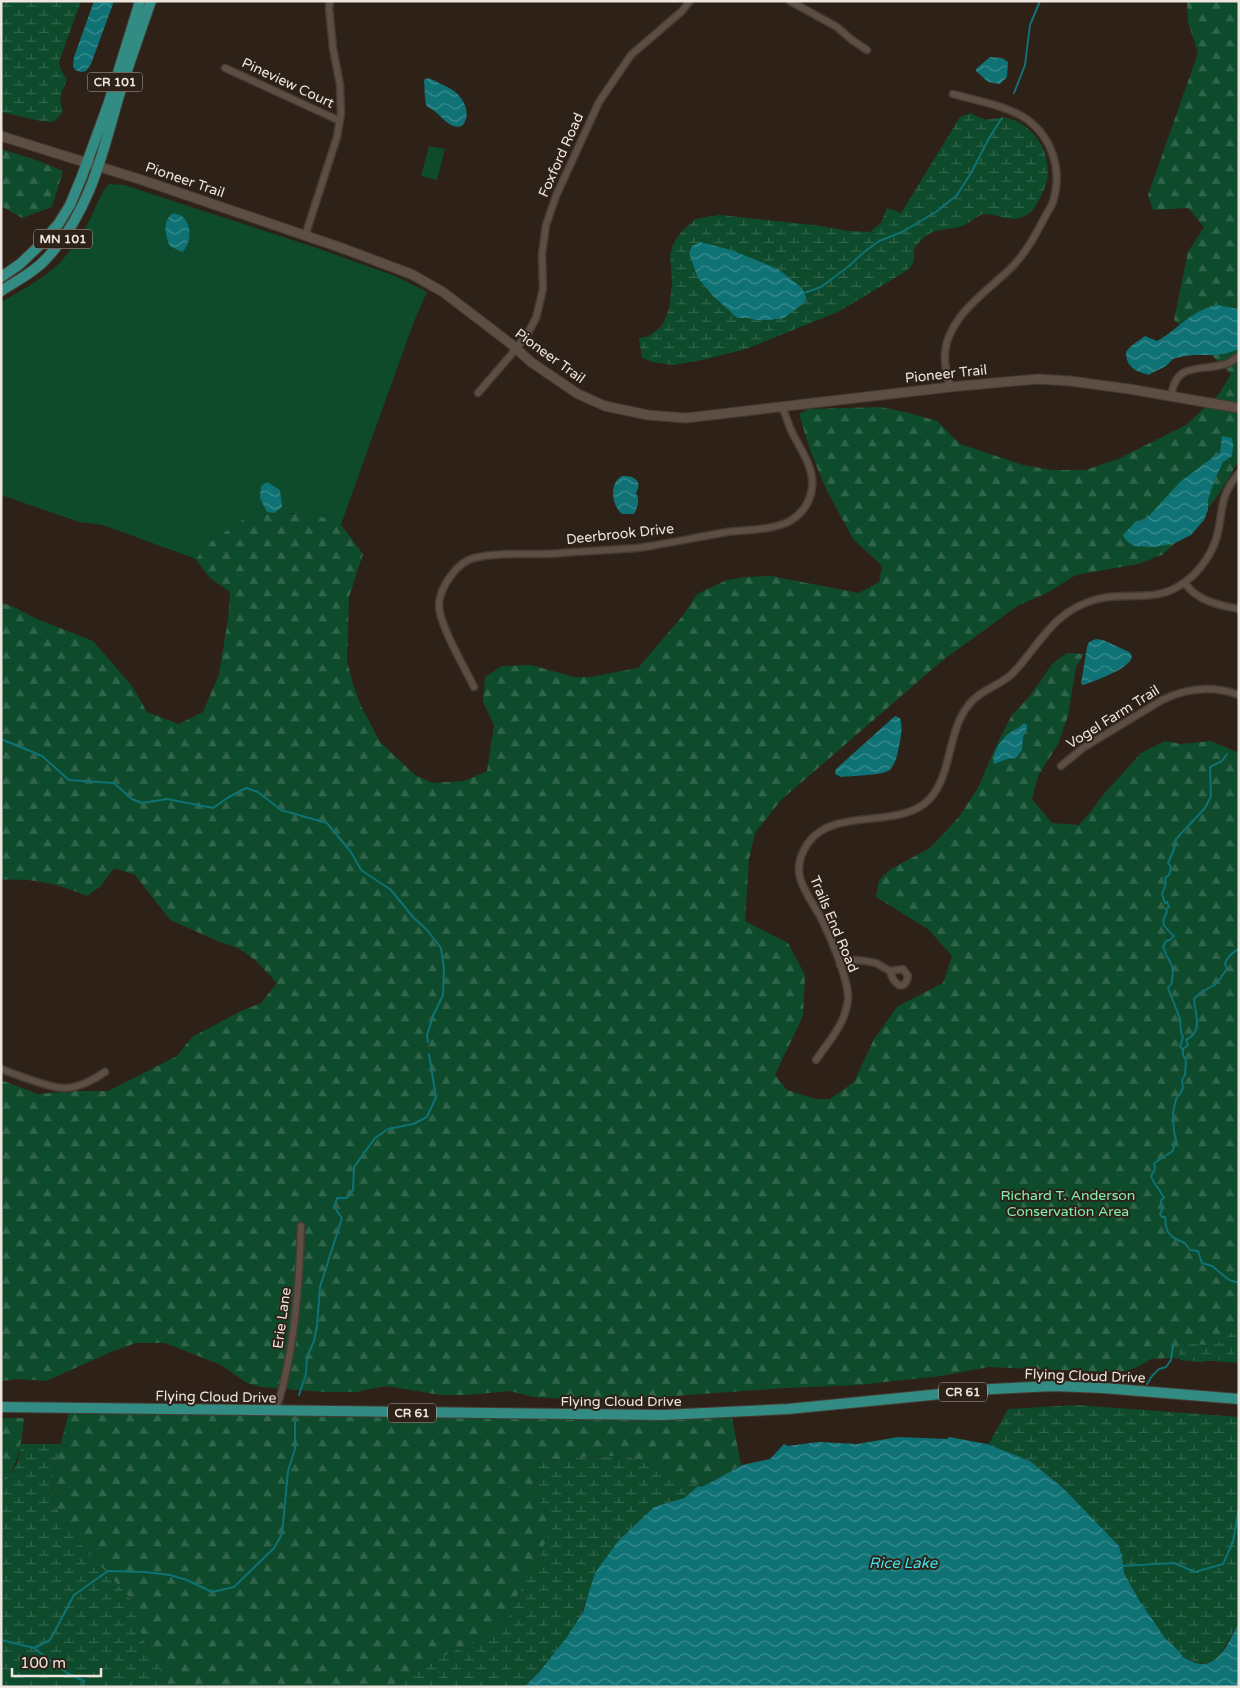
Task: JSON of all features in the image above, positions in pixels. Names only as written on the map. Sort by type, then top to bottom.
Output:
[{"type":"main road","name":"CR 101","points":[[82,176],[109,102],[140,1]]},
{"type":"main road","name":"CR 101","points":[[116,105],[151,1]]},
{"type":"main road","name":"MN 101","points":[[1,291],[40,265],[58,244],[80,210],[99,166],[116,105]]},
{"type":"main road","name":"Pioneer Trail","points":[[1,136],[99,166],[411,274],[443,292],[531,362],[578,394],[605,406],[648,415],[686,418],[950,387],[1038,379],[1070,381],[1129,389],[1239,408]]},
{"type":"main road","name":"MN 101","points":[[1,277],[20,264],[42,244],[66,213],[82,176]]},
{"type":"main road","name":"Flying Cloud Drive","points":[[1,1407],[513,1415],[696,1415],[788,1410],[992,1389],[1055,1386],[1239,1399]]},
{"type":"street","points":[[305,236],[336,140],[341,114],[340,85],[333,48],[330,1]]},
{"type":"street","name":"Foxford Road","points":[[478,393],[530,331],[536,318],[543,288],[542,254],[546,225],[553,204],[599,102],[631,55],[682,11],[690,1]]},
{"type":"street","points":[[790,1],[837,27],[867,50]]},
{"type":"street","name":"Pineview Court","points":[[225,68],[340,121]]},
{"type":"street","points":[[950,387],[944,366],[944,351],[950,333],[960,315],[1014,265],[1032,242],[1054,199],[1057,167],[1044,136],[1029,121],[1014,112],[953,94]]},
{"type":"street","points":[[1171,397],[1175,380],[1186,370],[1229,363],[1239,356]]},
{"type":"street","name":"Deerbrook Drive","points":[[474,687],[439,614],[440,598],[445,584],[460,565],[472,558],[498,555],[551,554],[636,548],[790,522],[808,503],[813,477],[782,407]]},
{"type":"street","name":"Trails End Road","points":[[816,1060],[843,1021],[848,998],[840,964],[824,925],[802,887],[800,862],[809,842],[825,828],[835,824],[902,814],[926,803],[941,783],[957,724],[964,712],[973,700],[1000,684],[1012,674],[1050,626],[1063,615],[1093,600],[1107,597],[1155,595],[1170,591],[1185,583],[1197,572],[1212,549],[1217,535],[1221,505],[1230,482],[1239,473]]},
{"type":"street","points":[[1185,583],[1191,591],[1204,600],[1239,609]]},
{"type":"street","name":"Vogel Farm Trail","points":[[1061,766],[1083,748],[1162,700],[1176,694],[1190,689],[1205,688],[1220,689],[1239,695]]},
{"type":"street","points":[[840,964],[855,960],[865,961],[890,971]]},
{"type":"street","points":[[1,1069],[46,1084],[65,1088],[93,1080],[105,1072]]},
{"type":"street","name":"Erie Lane","points":[[275,1411],[285,1380],[296,1314],[301,1226]]},
{"type":"green space","points":[[1,1],[81,1],[59,62],[67,80],[60,97],[63,110],[59,117],[52,122],[1,112]]},
{"type":"green space","name":"Richard T. Anderson Conservation Area","points":[[1187,1],[1239,1],[1239,460],[1219,494],[1196,524],[1162,555],[1138,564],[1076,575],[1045,594],[1019,605],[943,660],[781,800],[755,833],[749,859],[745,921],[788,943],[805,975],[803,1016],[775,1075],[787,1090],[816,1099],[830,1099],[854,1082],[874,1039],[898,1006],[943,983],[952,956],[928,929],[876,897],[879,880],[891,869],[930,848],[959,817],[979,786],[995,748],[1012,715],[1029,697],[1052,664],[1067,653],[1084,654],[1076,667],[1068,716],[1058,744],[1038,776],[1032,799],[1052,823],[1079,825],[1141,753],[1165,741],[1180,744],[1211,741],[1239,753],[1239,1363],[1171,1358],[1151,1359],[1140,1366],[1126,1371],[1108,1372],[989,1367],[941,1376],[858,1385],[661,1397],[573,1399],[533,1397],[510,1391],[468,1395],[441,1395],[386,1386],[356,1392],[324,1392],[261,1387],[247,1383],[221,1365],[165,1343],[136,1343],[46,1381],[18,1379],[1,1381],[1,1080],[38,1094],[108,1091],[177,1056],[192,1037],[241,1011],[261,1003],[277,983],[255,960],[238,948],[170,920],[135,875],[114,868],[101,886],[87,896],[45,883],[24,880],[1,880],[1,602],[37,619],[93,641],[132,686],[147,712],[179,724],[203,712],[219,674],[228,619],[230,592],[210,578],[196,560],[205,546],[242,520],[269,514],[297,514],[327,518],[342,526],[363,554],[349,597],[347,661],[361,706],[380,742],[415,775],[433,783],[464,781],[487,771],[494,725],[483,702],[485,677],[502,666],[531,665],[574,677],[590,677],[638,668],[685,613],[697,594],[727,580],[771,576],[859,593],[879,582],[882,566],[853,539],[826,489],[810,450],[799,414],[808,409],[881,407],[937,421],[960,444],[1023,465],[1053,470],[1085,470],[1118,459],[1186,425],[1219,394],[1231,374],[1174,320],[1188,252],[1204,227],[1188,208],[1153,210],[1148,195],[1198,53],[1188,22]]},
{"type":"green space","points":[[970,113],[984,119],[1007,118],[1018,122],[1035,136],[1041,145],[1048,165],[1045,187],[1034,208],[1027,215],[1014,219],[983,214],[962,226],[933,232],[924,237],[917,245],[912,264],[903,273],[838,312],[746,349],[673,365],[642,358],[639,338],[649,336],[662,326],[669,309],[672,283],[670,255],[673,244],[682,231],[696,219],[719,215],[870,232],[881,223],[887,208],[901,213],[960,117]]},
{"type":"green space","points":[[429,146],[445,149],[437,180],[421,176]]},
{"type":"green space","points":[[1,149],[63,171],[52,207],[22,218],[1,206]]},
{"type":"green space","points":[[109,184],[124,185],[314,247],[395,276],[427,292],[413,324],[339,530],[306,529],[293,513],[255,520],[221,566],[196,559],[103,525],[79,522],[1,495],[1,302],[54,269],[81,234],[102,193]]},
{"type":"green space","points":[[1239,1326],[1234,1357],[1200,1362],[1180,1360],[1179,1349],[1188,1343],[1216,1344]]},
{"type":"green space","points":[[1077,1405],[1239,1417],[1239,1623],[1218,1658],[1211,1663],[1199,1664],[1182,1656],[1165,1638],[1139,1600],[1124,1573],[1116,1544],[1062,1487],[1030,1461],[988,1445],[1008,1409]]},
{"type":"green space","points":[[70,1408],[731,1413],[741,1465],[704,1486],[681,1480],[667,1470],[625,1456],[581,1457],[539,1462],[534,1488],[552,1527],[539,1558],[518,1595],[505,1626],[430,1663],[390,1687],[169,1687],[141,1635],[131,1599],[81,1545],[53,1503],[52,1478]]},
{"type":"green space","points":[[1,1418],[24,1418],[18,1456],[9,1478],[1,1482]]},
{"type":"green space","points":[[21,1444],[61,1444],[52,1478],[53,1503],[81,1545],[131,1599],[141,1635],[169,1687],[1,1687],[1,1482],[9,1478],[17,1463]]},
{"type":"green space","points":[[625,1456],[667,1470],[681,1480],[704,1486],[693,1490],[684,1498],[654,1507],[620,1539],[568,1637],[524,1687],[390,1687],[430,1663],[505,1626],[518,1595],[539,1558],[552,1527],[534,1488],[539,1462],[581,1457]]},
{"type":"water","points":[[94,1],[114,1],[91,64],[86,71],[81,72],[75,70],[73,66],[74,57]]},
{"type":"water","points":[[990,57],[1002,58],[1008,62],[1007,77],[1000,84],[988,82],[976,71]]},
{"type":"water","points":[[429,78],[451,89],[463,101],[467,116],[462,126],[452,126],[427,107],[424,81]]},
{"type":"water","points":[[173,213],[187,221],[189,240],[182,252],[170,246],[167,237],[167,220]]},
{"type":"water","points":[[700,242],[731,250],[778,269],[802,288],[806,297],[805,302],[784,318],[755,320],[738,318],[713,296],[698,278],[689,253],[692,246]]},
{"type":"water","points":[[1217,305],[1239,309],[1239,349],[1215,355],[1192,355],[1174,358],[1168,364],[1149,375],[1132,368],[1126,357],[1126,352],[1131,346],[1145,336],[1157,341],[1192,315]]},
{"type":"water","points":[[1222,436],[1232,438],[1232,456],[1223,462],[1214,481],[1204,520],[1191,535],[1173,544],[1153,547],[1134,546],[1126,540],[1123,535],[1135,522],[1147,518],[1180,482],[1220,452]]},
{"type":"water","points":[[622,476],[634,478],[638,482],[636,493],[638,504],[634,514],[622,514],[614,500],[613,489],[618,479]]},
{"type":"water","points":[[267,482],[280,490],[282,507],[274,513],[267,512],[260,498],[261,486]]},
{"type":"water","points":[[1096,639],[1103,640],[1129,652],[1131,658],[1126,665],[1115,672],[1084,685],[1081,684],[1087,647],[1089,642]]},
{"type":"water","points":[[895,716],[900,718],[901,732],[897,756],[888,771],[841,777],[835,774],[836,769]]},
{"type":"water","points":[[1024,723],[1027,725],[1027,728],[1023,737],[1022,750],[1016,758],[994,764],[995,752],[1002,741]]},
{"type":"water","name":"Rice Lake","points":[[898,1437],[947,1439],[949,1437],[987,1444],[1030,1461],[1062,1487],[1119,1546],[1124,1573],[1139,1600],[1165,1638],[1182,1656],[1200,1664],[1214,1661],[1224,1650],[1239,1623],[1239,1687],[524,1687],[540,1671],[567,1637],[583,1612],[595,1573],[618,1541],[654,1507],[684,1498],[697,1487],[704,1486],[742,1465],[770,1459],[784,1444],[788,1446],[818,1442],[857,1444]]},
{"type":"waterway","points":[[1014,93],[1025,65],[1030,25],[1040,1]]},
{"type":"waterway","points":[[804,293],[821,287],[879,241],[902,232],[936,212],[957,195],[1002,118]]},
{"type":"waterway","points":[[1,739],[42,756],[69,780],[114,783],[132,799],[142,803],[167,799],[213,808],[246,788],[258,792],[281,810],[327,823],[351,852],[361,870],[391,890],[441,948],[444,968],[443,995],[433,1016],[427,1035],[428,1042]]},
{"type":"waterway","points":[[1227,754],[1222,761],[1210,767],[1211,796],[1205,808],[1176,839],[1168,863],[1171,867],[1169,875],[1165,878],[1166,885],[1162,894],[1165,903],[1167,902],[1169,907],[1166,909],[1167,912],[1163,923],[1174,936],[1166,941],[1163,947],[1173,968],[1172,983],[1168,988],[1180,1019],[1183,1037],[1180,1047],[1183,1049],[1183,1055],[1186,1060],[1185,1075],[1182,1080],[1183,1088],[1176,1099],[1173,1113],[1177,1144],[1174,1146],[1173,1151],[1154,1163],[1155,1169],[1151,1176],[1164,1198],[1161,1200],[1162,1210],[1160,1214],[1162,1217],[1165,1217],[1170,1235],[1185,1243],[1190,1250],[1198,1251],[1202,1263],[1212,1266],[1229,1280],[1239,1283]]},
{"type":"waterway","points":[[1183,1049],[1188,1045],[1186,1040],[1192,1036],[1197,1027],[1194,999],[1200,993],[1216,984],[1227,969],[1225,963],[1227,959],[1239,949]]},
{"type":"waterway","points":[[299,1395],[306,1374],[307,1357],[314,1341],[317,1326],[320,1287],[342,1218],[334,1207],[337,1198],[347,1198],[353,1190],[354,1167],[375,1138],[388,1129],[413,1124],[427,1117],[436,1097],[429,1054]]},
{"type":"waterway","points":[[1147,1384],[1152,1376],[1159,1369],[1166,1367],[1171,1360],[1173,1346]]},
{"type":"waterway","points":[[34,1648],[50,1640],[74,1595],[108,1571],[170,1575],[187,1580],[212,1592],[234,1587],[274,1548],[282,1534],[288,1471],[295,1449],[295,1422]]},
{"type":"waterway","points":[[1122,1566],[1174,1563],[1195,1572],[1223,1564],[1233,1542],[1239,1507]]},
{"type":"waterway","points":[[1,1640],[34,1648],[67,1673],[84,1681],[83,1687]]}]
